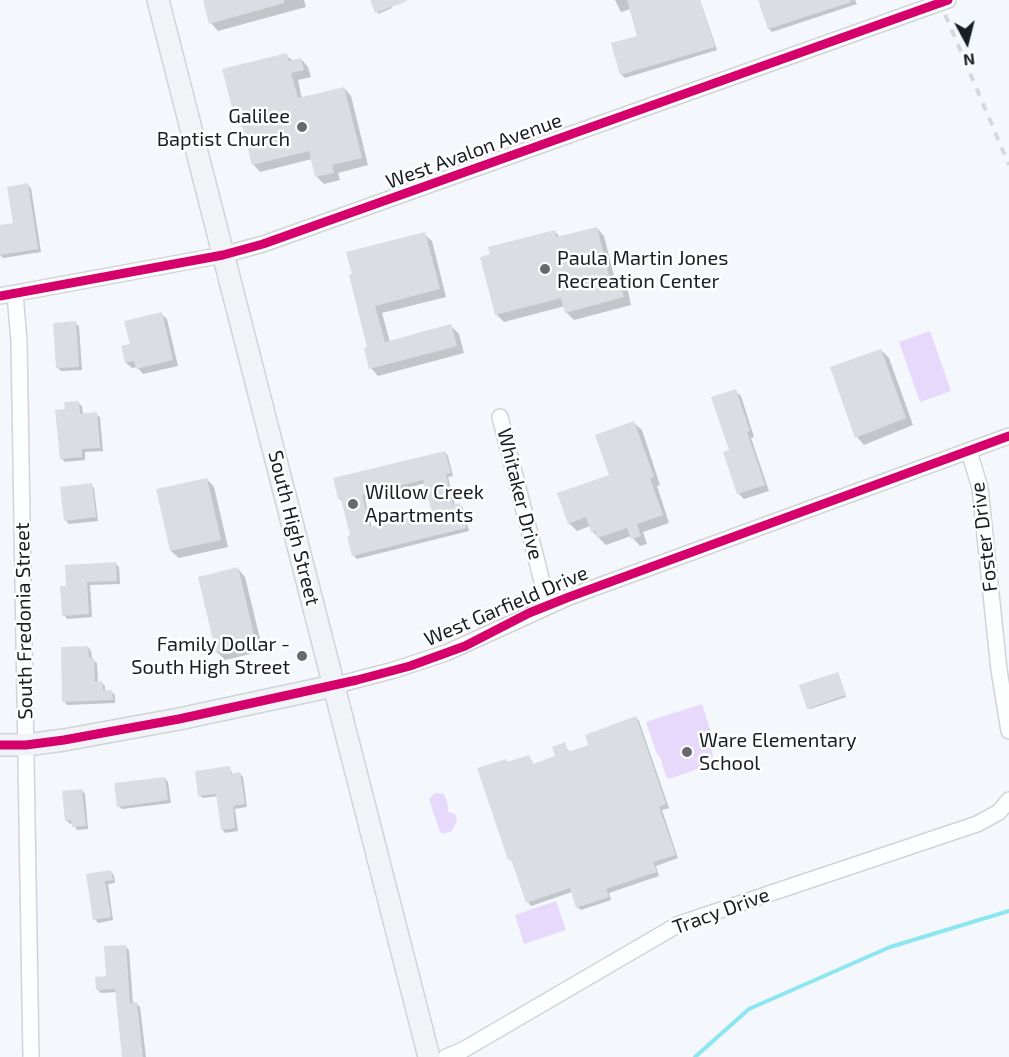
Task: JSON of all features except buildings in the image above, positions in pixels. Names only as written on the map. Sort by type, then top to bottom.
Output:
[{"type":"main road","name":"South High Street","points":[[158,0],[429,1057]]},
{"type":"main road","name":"West Garfield Drive","points":[[0,745],[26,745],[63,740],[178,719],[333,686]]},
{"type":"street","name":"West Avalon Avenue","points":[[8,295],[223,255],[277,240],[948,0]]},
{"type":"street","name":"South Fredonia Street","points":[[8,295],[19,341],[31,1057]]},
{"type":"street","name":"Whitaker Drive","points":[[500,417],[548,605]]},
{"type":"street","name":"West Garfield Drive","points":[[333,686],[394,670],[465,646],[548,605],[1009,436]]},
{"type":"street","name":"Foster Drive","points":[[969,451],[980,488],[999,670],[1009,731]]},
{"type":"street","name":"Tracy Drive","points":[[446,1057],[482,1040],[679,924],[977,824],[999,812],[1009,800]]},
{"type":"shaded area","points":[[930,331],[951,391],[920,402],[899,342]]},
{"type":"shaded area","points":[[702,704],[713,738],[711,747],[714,763],[669,779],[646,722]]},
{"type":"shaded area","points":[[435,793],[444,794],[448,812],[455,814],[457,821],[452,831],[444,834],[440,832],[429,799]]},
{"type":"shaded area","points":[[556,901],[566,930],[524,944],[515,915]]},
{"type":"waterway","points":[[695,1057],[749,1009],[890,947],[1009,911]]},
{"type":"railway","points":[[939,0],[1009,165]]},
{"type":"cycle path","points":[[0,296],[223,255],[263,244],[948,0]]},
{"type":"cycle path","points":[[0,745],[26,745],[64,740],[179,719],[410,666],[465,646],[529,613],[569,597],[1009,436]]},
{"type":"place","name":"Galilee Baptist Church","points":[[302,127]]},
{"type":"place","name":"Paula Martin Jones Recreation Center","points":[[545,269]]},
{"type":"place","name":"Willow Creek Apartments","points":[[353,504]]},
{"type":"place","name":"Family Dollar - South High Street","points":[[302,656]]},
{"type":"place","name":"Ware Elementary School","points":[[687,752]]}]
